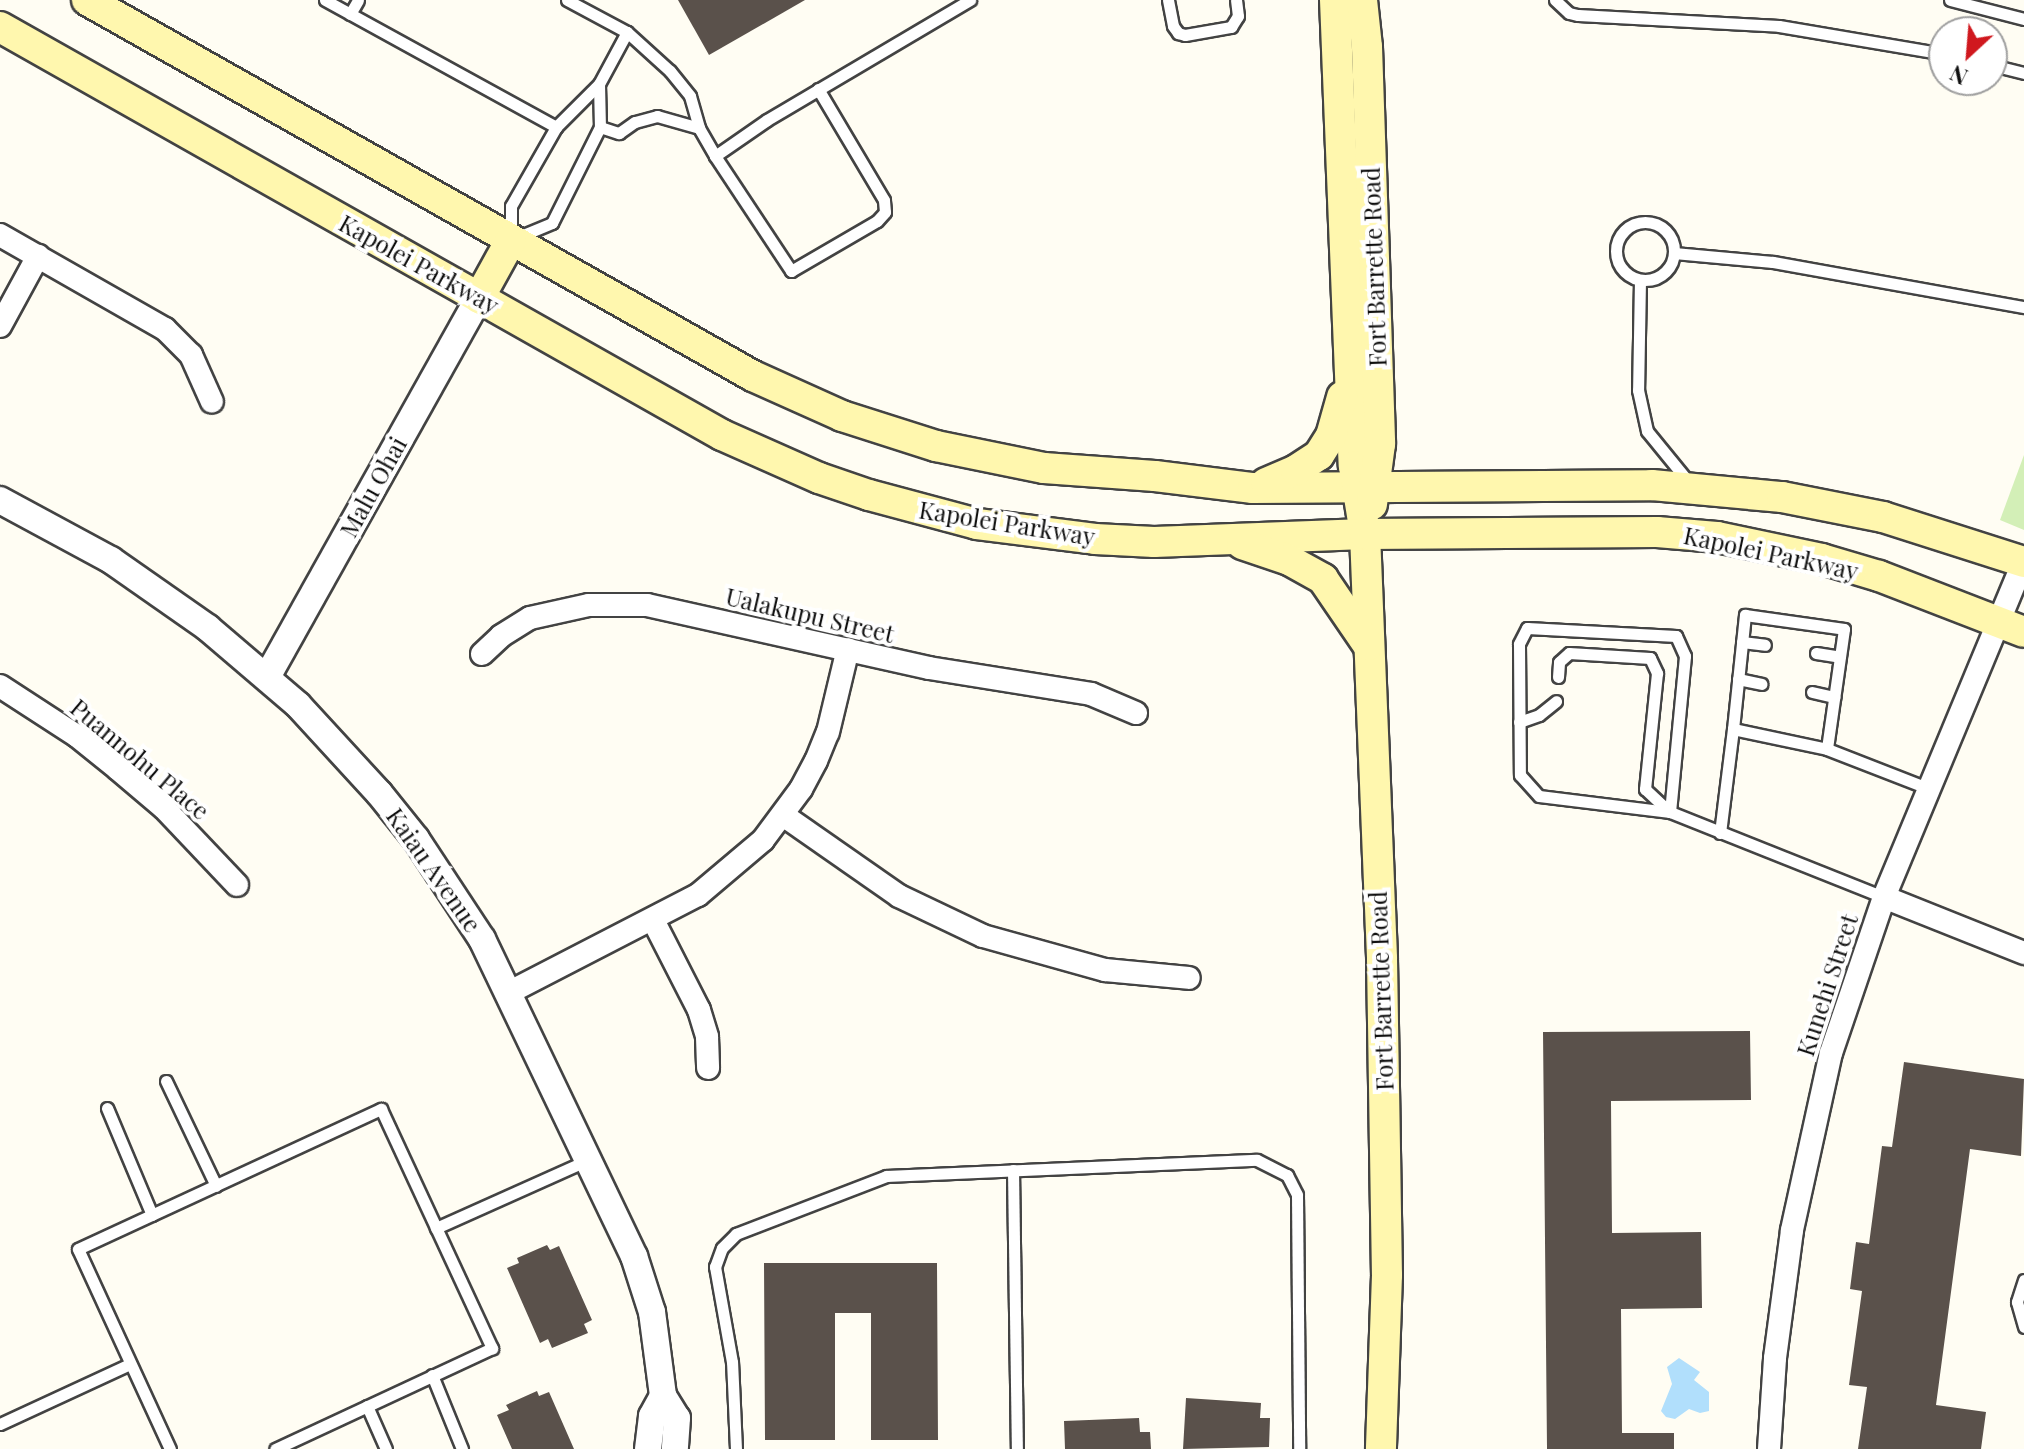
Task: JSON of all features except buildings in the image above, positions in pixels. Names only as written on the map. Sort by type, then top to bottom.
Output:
[{"type":"main road","name":"Kapolei Parkway","points":[[87,0],[753,376],[820,407],[889,432],[976,456],[1044,468],[1155,476],[1253,488],[1652,485],[1782,497],[1883,517],[2024,561]]},
{"type":"main road","name":"Fort Barrette Road","points":[[1335,0],[1349,329],[1366,488],[1365,534],[1382,959],[1387,1275],[1381,1449]]},
{"type":"main road","name":"Fort Barrette Road","points":[[1362,0],[1369,89],[1379,429],[1366,488]]},
{"type":"main road","name":"Kapolei Parkway","points":[[0,27],[722,435],[794,468],[869,495],[963,520],[1036,533],[1154,542],[1365,534],[1657,532],[1717,537],[1865,572],[2011,626]]},
{"type":"main road","points":[[479,298],[511,240]]},
{"type":"main road","points":[[1253,488],[1296,470],[1326,446],[1340,408],[1349,329]]},
{"type":"main road","points":[[1229,539],[1289,560],[1323,579],[1369,646]]},
{"type":"street","points":[[0,235],[165,329],[191,355],[212,402]]},
{"type":"street","points":[[0,326],[38,256]]},
{"type":"street","name":"Malu Ohai","points":[[267,677],[479,298]]},
{"type":"street","name":"Kaiau Avenue","points":[[0,500],[59,530],[160,592],[267,677],[340,748],[416,839],[482,939],[644,1284],[658,1341],[663,1396],[677,1418],[675,1449]]},
{"type":"street","name":"Kunehi Street","points":[[1769,1449],[1783,1287],[1808,1146],[1831,1053],[1884,897],[1930,789],[2011,626],[2024,561]]},
{"type":"street","name":"Ualakupu Street","points":[[482,654],[501,636],[530,618],[589,605],[618,604],[675,610],[929,668],[1091,694],[1136,713]]},
{"type":"street","points":[[508,993],[653,920],[721,879],[763,840],[809,775],[828,732],[848,649]]},
{"type":"street","name":"Puannohu Place","points":[[0,686],[66,728],[118,769],[164,808],[237,885]]},
{"type":"street","points":[[783,815],[899,896],[983,936],[1091,967],[1189,978]]},
{"type":"street","points":[[1884,897],[2024,953]]},
{"type":"street","points":[[653,920],[699,1010],[707,1037],[708,1068]]},
{"type":"street","name":"Kaiau Avenue","points":[[648,1449],[652,1416],[663,1396]]},
{"type":"lane","points":[[325,0],[556,127]]},
{"type":"lane","points":[[350,14],[358,0]]},
{"type":"lane","points":[[567,0],[627,32],[658,58],[690,96],[699,128],[715,156],[791,271],[877,221],[885,212],[884,200],[818,89]]},
{"type":"lane","points":[[715,156],[818,89],[970,0]]},
{"type":"lane","points":[[1168,0],[1173,26],[1178,33],[1185,35],[1231,27],[1238,16],[1236,0]]},
{"type":"lane","points":[[1555,0],[1569,13],[1578,15],[1779,26],[1928,51]]},
{"type":"lane","points":[[1950,0],[2024,19]]},
{"type":"lane","points":[[599,84],[600,127],[552,223],[511,240],[511,206],[556,127],[599,84],[627,32]]},
{"type":"lane","points":[[600,127],[619,133],[635,122],[657,116],[699,128]]},
{"type":"lane","points":[[1642,222],[1661,227],[1668,234],[1674,253],[1667,271],[1660,277],[1640,280],[1624,272],[1616,255],[1619,237],[1625,230],[1642,222]]},
{"type":"lane","points":[[1674,253],[1773,262],[2024,307]]},
{"type":"lane","points":[[1640,280],[1638,390],[1647,431],[1693,489]]},
{"type":"lane","points":[[1720,833],[1745,615],[1844,629],[1827,749]]},
{"type":"lane","points":[[1670,812],[1685,656],[1676,636],[1527,628],[1519,644],[1520,775],[1539,796],[1670,812],[1884,897]]},
{"type":"lane","points":[[1742,642],[1765,645]]},
{"type":"lane","points":[[1558,677],[1559,662],[1569,653],[1650,658],[1657,673],[1645,789],[1670,812]]},
{"type":"lane","points":[[1816,653],[1840,657]]},
{"type":"lane","points":[[1738,679],[1761,684]]},
{"type":"lane","points":[[1812,692],[1834,697]]},
{"type":"lane","points":[[1519,722],[1539,715],[1556,701]]},
{"type":"lane","points":[[1733,729],[1827,749],[1930,789]]},
{"type":"lane","points":[[166,1081],[216,1186]]},
{"type":"lane","points":[[107,1108],[152,1215]]},
{"type":"lane","points":[[170,1449],[78,1249],[381,1109],[492,1348],[275,1449]]},
{"type":"lane","points":[[436,1228],[588,1160]]},
{"type":"lane","points":[[736,1449],[732,1362],[715,1267],[728,1240],[746,1230],[886,1176],[1257,1160],[1287,1175],[1298,1206],[1299,1449]]},
{"type":"lane","points":[[1013,1170],[1017,1449]]},
{"type":"lane","points":[[2024,1280],[2017,1302],[2024,1327]]},
{"type":"lane","points":[[0,1424],[130,1364]]},
{"type":"lane","points":[[432,1375],[462,1449]]},
{"type":"lane","points":[[367,1406],[386,1449]]},
{"type":"green space","points":[[2024,455],[2024,530],[2000,520]]},
{"type":"water","points":[[1679,1358],[1700,1372],[1694,1380],[1709,1392],[1709,1411],[1700,1413],[1689,1409],[1675,1419],[1666,1417],[1661,1411],[1672,1384],[1667,1367]]}]
